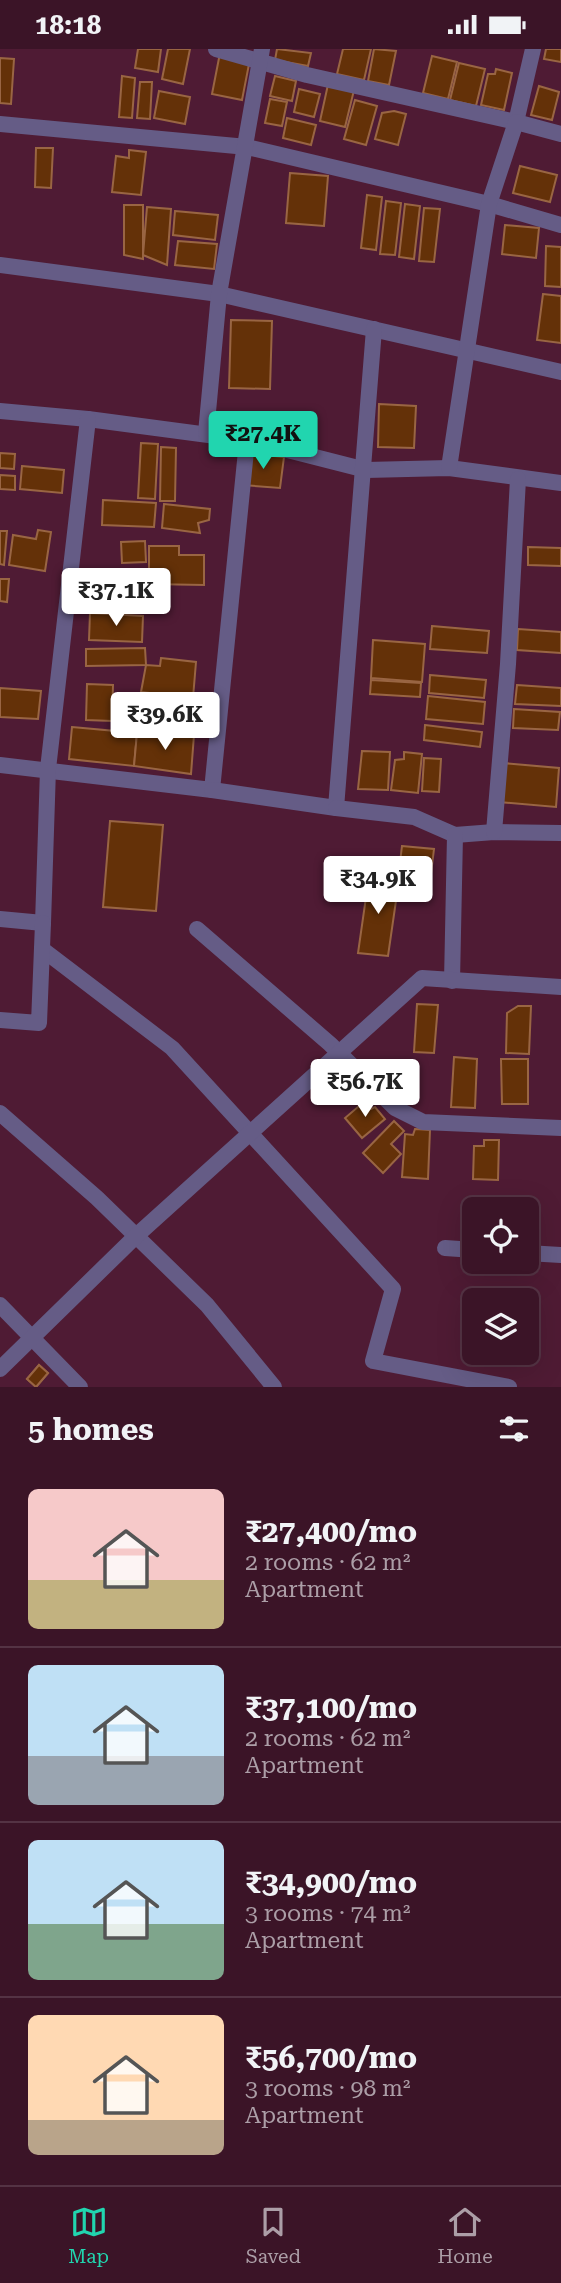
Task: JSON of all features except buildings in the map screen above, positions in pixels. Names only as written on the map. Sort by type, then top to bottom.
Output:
[{"type":"street","points":[[216,49],[261,55],[307,75],[561,134]]},
{"type":"street","points":[[449,468],[464,349],[489,204],[516,122],[533,49]]},
{"type":"street","points":[[206,433],[219,294],[247,147],[261,55]]},
{"type":"street","points":[[0,124],[247,147],[489,204],[561,225]]},
{"type":"street","points":[[0,265],[219,294],[561,372]]},
{"type":"street","points":[[336,808],[373,329]]},
{"type":"street","points":[[0,411],[246,439],[363,468],[449,468],[561,483]]},
{"type":"street","points":[[0,1020],[39,1023],[48,769],[88,419]]},
{"type":"street","points":[[212,790],[248,421]]},
{"type":"street","points":[[494,832],[508,664],[517,479]]},
{"type":"street","points":[[0,765],[414,817],[455,835],[494,832],[561,833]]},
{"type":"street","points":[[452,981],[455,835]]},
{"type":"street","points":[[0,919],[43,923]]},
{"type":"street","points":[[197,929],[339,1054],[395,1108],[423,1122],[561,1128]]},
{"type":"street","points":[[42,949],[172,1048],[393,1289],[373,1360],[509,1387]]},
{"type":"street","points":[[0,1369],[136,1236],[422,978],[561,987]]},
{"type":"street","points":[[0,1113],[136,1236],[207,1305],[274,1387]]},
{"type":"street","points":[[445,1248],[462,1249]]},
{"type":"street","points":[[539,1254],[561,1255]]},
{"type":"street","points":[[0,1304],[80,1387]]}]
